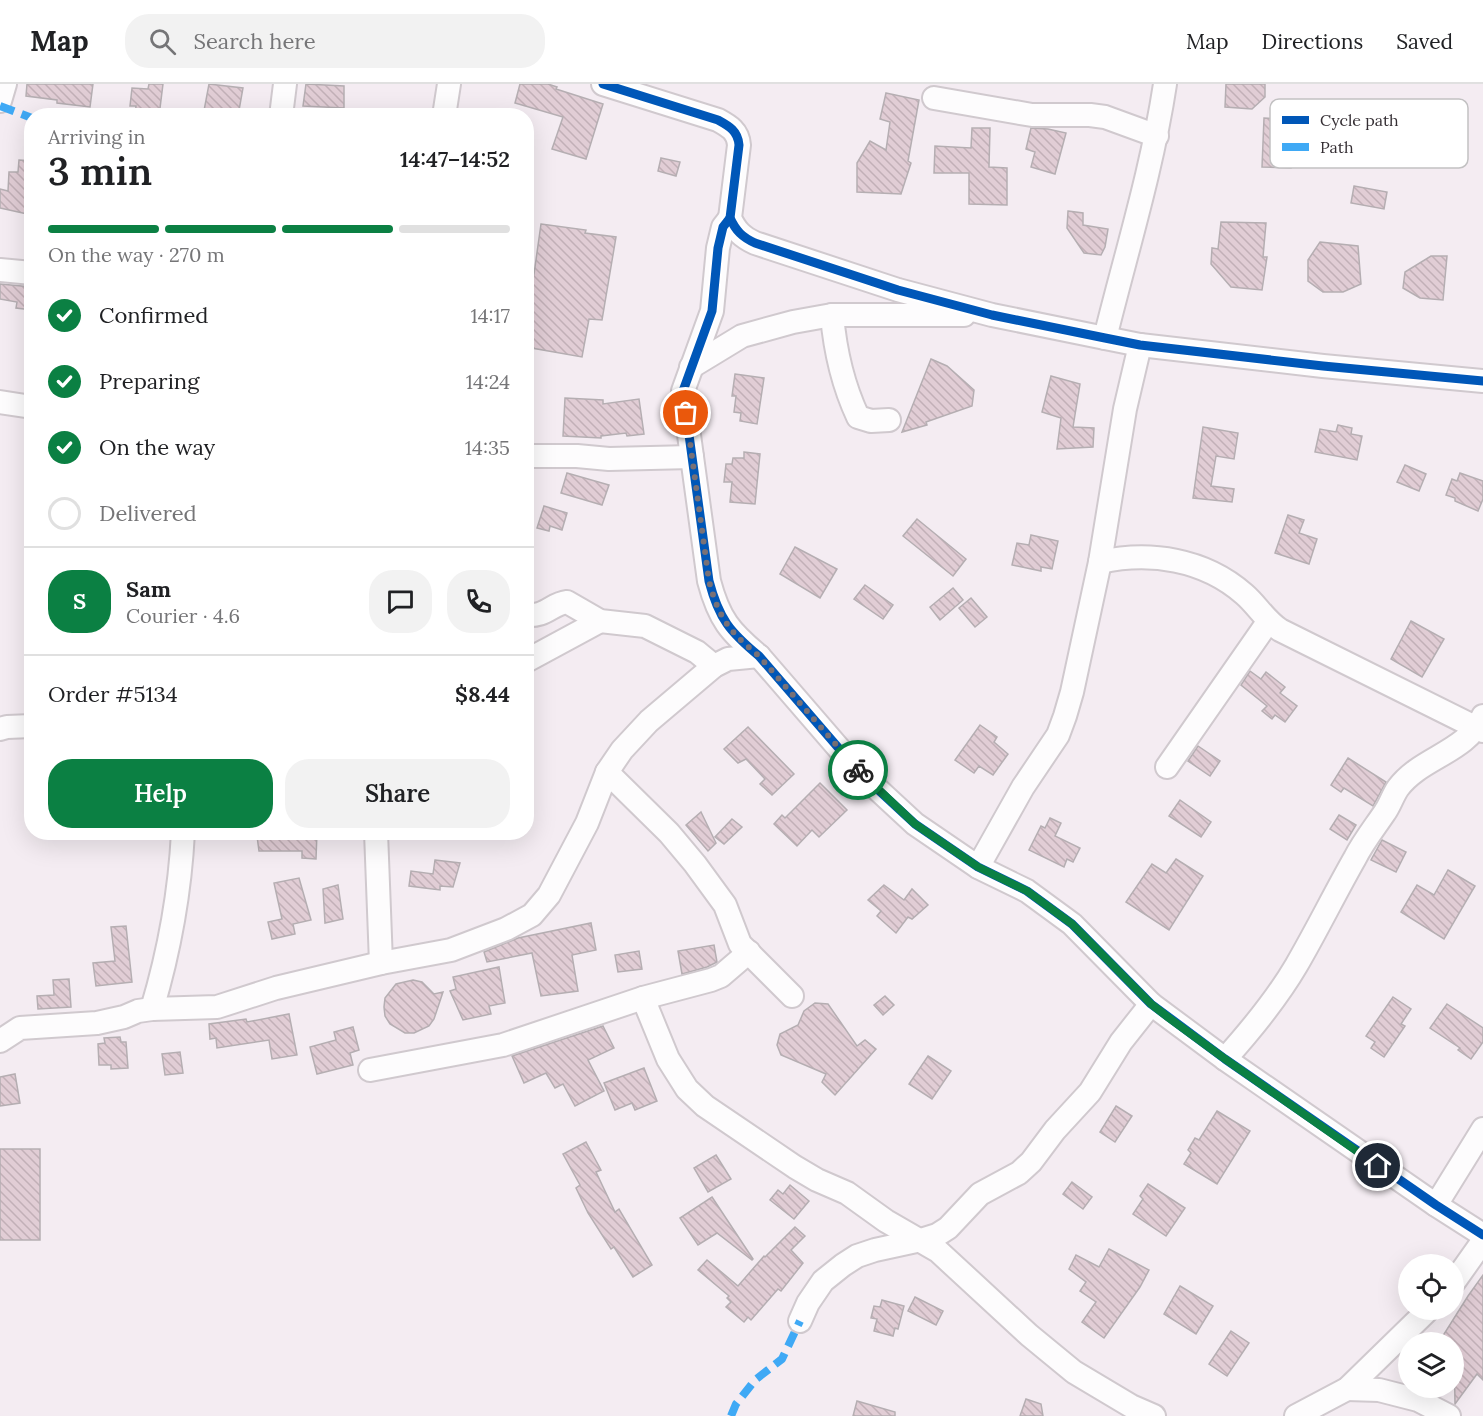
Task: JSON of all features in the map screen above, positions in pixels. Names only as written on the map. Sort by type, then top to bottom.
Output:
[{"type":"street","points":[[0,101],[5,84]]},
{"type":"street","points":[[282,108],[285,84]]},
{"type":"street","points":[[445,108],[449,84]]},
{"type":"street","points":[[603,84],[654,91],[718,120],[729,126],[738,136],[738,159],[730,218],[723,227],[718,248],[712,311],[682,390],[709,581],[714,601],[726,624],[759,656],[861,774],[915,824],[978,867],[1027,891],[1072,924],[1151,1004],[1225,1059],[1436,1206],[1483,1235]]},
{"type":"street","points":[[1105,338],[1157,136],[1165,84]]},
{"type":"street","points":[[934,98],[1032,115],[1105,117],[1157,136]]},
{"type":"street","points":[[730,218],[742,237],[755,243],[898,290],[992,315],[1140,345],[1483,381]]},
{"type":"street","points":[[0,270],[24,272]]},
{"type":"street","points":[[691,367],[742,336],[793,322],[832,315],[992,315]]},
{"type":"street","points":[[832,315],[834,337],[843,374],[858,417],[871,421],[890,420]]},
{"type":"street","points":[[978,867],[1023,787],[1058,735],[1072,692],[1100,562],[1125,409],[1140,345]]},
{"type":"street","points":[[0,402],[24,406]]},
{"type":"street","points":[[534,456],[609,459],[692,457]]},
{"type":"street","points":[[1100,562],[1124,557],[1147,556],[1164,558],[1202,569],[1224,579],[1245,595],[1268,622],[1280,630],[1481,725],[1465,741],[1410,775],[1397,789],[1387,809],[1356,855],[1296,967],[1252,1030],[1225,1059]]},
{"type":"street","points":[[534,614],[546,613],[567,602],[600,621],[645,626],[697,652],[714,666]]},
{"type":"street","points":[[534,657],[600,621]]},
{"type":"street","points":[[1167,767],[1268,622]]},
{"type":"street","points":[[0,1041],[20,1028],[97,1023],[152,1009],[217,1007],[276,988],[381,963],[451,950],[506,929],[532,915],[549,895],[587,823],[607,772],[622,750],[649,721],[714,666],[728,659],[759,656]]},
{"type":"street","points":[[0,729],[24,726]]},
{"type":"street","points":[[607,772],[669,833],[695,864],[725,906],[740,944],[792,996]]},
{"type":"street","points":[[152,1009],[163,974],[178,890],[182,840]]},
{"type":"street","points":[[376,840],[381,963]]},
{"type":"street","points":[[370,1070],[503,1045],[643,998],[721,976],[749,952]]},
{"type":"street","points":[[643,998],[668,1059],[687,1089],[705,1106],[795,1167],[846,1193],[886,1221],[938,1251],[1029,1335],[1074,1372],[1131,1406],[1154,1416]]},
{"type":"street","points":[[800,1321],[808,1303],[823,1281],[843,1265],[857,1256],[875,1250],[938,1235],[948,1228],[980,1194],[1019,1173],[1090,1092],[1121,1042],[1151,1004]]},
{"type":"street","points":[[1436,1206],[1483,1129]]},
{"type":"street","points":[[1464,1268],[1483,1241]]},
{"type":"street","points":[[1296,1416],[1347,1389],[1418,1320]]},
{"type":"street","points":[[1347,1389],[1379,1390],[1418,1400],[1449,1416]]},
{"type":"building","points":[[27,84],[93,84],[90,107],[26,96]]},
{"type":"building","points":[[149,84],[163,84],[160,108],[130,106],[132,88],[148,89]]},
{"type":"building","points":[[209,84],[243,88],[239,108],[204,108]]},
{"type":"building","points":[[306,84],[344,86],[344,108],[303,106]]},
{"type":"building","points":[[520,84],[548,84],[557,87],[556,89],[603,104],[586,159],[552,149],[563,117],[515,103]]},
{"type":"building","points":[[1226,84],[1265,84],[1265,97],[1252,109],[1225,107]]},
{"type":"building","points":[[886,93],[919,100],[908,161],[911,163],[901,194],[857,192],[857,163],[870,141],[886,150],[890,122],[880,119]]},
{"type":"building","points":[[1264,118],[1270,118],[1270,167],[1262,167]]},
{"type":"building","points":[[972,128],[990,128],[989,167],[1007,168],[1007,205],[969,204],[969,173],[934,173],[935,146],[971,148]]},
{"type":"building","points":[[1031,128],[1066,133],[1055,174],[1031,167],[1035,152],[1026,149]]},
{"type":"building","points":[[661,158],[680,162],[676,176],[658,171]]},
{"type":"building","points":[[19,160],[24,160],[24,213],[0,208],[0,189],[8,191],[9,172],[18,172]]},
{"type":"building","points":[[1354,186],[1387,192],[1384,209],[1351,203]]},
{"type":"building","points":[[1068,211],[1083,213],[1083,225],[1108,229],[1101,255],[1084,253],[1067,228]]},
{"type":"building","points":[[1221,222],[1266,223],[1263,257],[1267,257],[1262,290],[1231,287],[1211,264],[1212,248],[1218,249]]},
{"type":"building","points":[[541,224],[616,237],[602,320],[589,319],[582,357],[534,348],[534,274]]},
{"type":"building","points":[[1320,242],[1358,246],[1361,284],[1343,292],[1323,292],[1308,281],[1308,260]]},
{"type":"building","points":[[1431,256],[1447,256],[1443,300],[1420,298],[1403,288],[1405,272]]},
{"type":"building","points":[[0,284],[24,286],[24,309],[16,308],[17,302],[0,299]]},
{"type":"building","points":[[931,359],[947,366],[974,390],[972,406],[926,422],[927,425],[902,432]]},
{"type":"building","points":[[735,374],[764,378],[757,424],[740,421],[741,413],[734,412],[736,396],[732,396]]},
{"type":"building","points":[[1051,376],[1080,384],[1073,427],[1094,428],[1093,447],[1057,449],[1061,418],[1042,412]]},
{"type":"building","points":[[565,398],[603,400],[603,404],[639,399],[644,434],[627,436],[626,433],[601,436],[601,438],[563,436]]},
{"type":"building","points":[[1338,425],[1352,428],[1351,434],[1362,436],[1357,460],[1315,452],[1320,429],[1336,432]]},
{"type":"building","points":[[1203,427],[1238,433],[1234,459],[1216,456],[1211,486],[1234,489],[1232,502],[1193,498]]},
{"type":"building","points":[[744,452],[760,454],[755,504],[730,502],[732,482],[724,482],[726,464],[732,464],[733,458],[744,458]]},
{"type":"building","points":[[1405,465],[1426,474],[1419,491],[1397,482]]},
{"type":"building","points":[[567,473],[609,485],[602,505],[561,493]]},
{"type":"building","points":[[1460,473],[1483,481],[1483,499],[1478,511],[1446,495],[1452,479],[1457,481]]},
{"type":"building","points":[[544,506],[567,513],[562,530],[550,526],[549,531],[537,528]]},
{"type":"building","points":[[1288,515],[1304,520],[1299,533],[1317,539],[1309,564],[1275,553]]},
{"type":"building","points":[[917,519],[966,559],[953,576],[903,536]]},
{"type":"building","points":[[1031,535],[1058,541],[1052,569],[1041,567],[1041,571],[1012,565],[1017,543],[1029,545]]},
{"type":"building","points":[[795,547],[837,569],[820,598],[780,574]]},
{"type":"building","points":[[865,585],[893,605],[883,619],[854,599]]},
{"type":"building","points":[[953,588],[963,600],[940,620],[930,607]]},
{"type":"building","points":[[971,598],[987,617],[975,627],[959,608]]},
{"type":"building","points":[[1411,621],[1444,639],[1422,677],[1391,659]]},
{"type":"building","points":[[1250,671],[1261,679],[1266,672],[1285,687],[1280,693],[1297,706],[1285,722],[1275,715],[1272,719],[1262,711],[1267,706],[1241,685]]},
{"type":"building","points":[[980,725],[997,737],[994,742],[1008,754],[993,775],[979,766],[974,773],[955,760]]},
{"type":"building","points":[[748,727],[794,774],[772,795],[760,784],[765,779],[746,759],[738,763],[724,749]]},
{"type":"building","points":[[1198,746],[1220,761],[1210,776],[1188,761]]},
{"type":"building","points":[[1348,758],[1386,782],[1373,806],[1344,788],[1341,792],[1331,785]]},
{"type":"building","points":[[820,783],[847,810],[819,837],[812,830],[797,846],[774,824],[782,815],[785,818]]},
{"type":"building","points":[[1180,800],[1211,822],[1201,837],[1169,816]]},
{"type":"building","points":[[701,812],[716,843],[708,851],[686,825]]},
{"type":"building","points":[[1339,815],[1356,825],[1347,840],[1330,829]]},
{"type":"building","points":[[1050,818],[1061,823],[1055,836],[1080,848],[1073,862],[1067,859],[1064,867],[1029,850],[1041,826],[1045,828]]},
{"type":"building","points":[[732,819],[742,827],[724,844],[715,837]]},
{"type":"building","points":[[258,840],[317,840],[316,859],[302,858],[302,851],[259,851]]},
{"type":"building","points":[[1382,840],[1406,852],[1396,872],[1371,860]]},
{"type":"building","points":[[1176,859],[1203,876],[1169,930],[1126,902],[1152,864],[1166,873]]},
{"type":"building","points":[[435,860],[460,863],[453,887],[440,886],[440,890],[409,886],[411,871],[433,874]]},
{"type":"building","points":[[1448,870],[1475,886],[1444,939],[1401,912],[1417,885],[1434,895]]},
{"type":"building","points":[[299,878],[311,920],[293,924],[295,934],[272,939],[268,922],[282,919],[274,883]]},
{"type":"building","points":[[338,885],[343,919],[325,923],[323,889]]},
{"type":"building","points":[[884,885],[904,900],[912,889],[928,905],[912,919],[908,917],[896,933],[877,916],[881,911],[868,900]]},
{"type":"building","points":[[591,923],[596,950],[572,955],[578,991],[541,996],[532,953],[487,962],[484,952],[518,938]]},
{"type":"building","points":[[126,926],[132,982],[96,986],[93,963],[115,961],[111,927]]},
{"type":"building","points":[[714,945],[717,962],[682,974],[678,951]]},
{"type":"building","points":[[639,951],[642,969],[618,972],[615,955]]},
{"type":"building","points":[[499,967],[505,1003],[489,1006],[491,1014],[463,1020],[450,991],[456,989],[453,977]]},
{"type":"building","points":[[69,979],[71,1007],[38,1009],[37,996],[54,995],[53,980]]},
{"type":"building","points":[[413,980],[422,982],[434,994],[443,992],[434,1019],[429,1026],[414,1033],[405,1033],[390,1024],[385,1016],[385,998],[396,984]]},
{"type":"building","points":[[885,996],[894,1005],[883,1015],[874,1005]]},
{"type":"building","points":[[1393,997],[1411,1009],[1401,1024],[1405,1026],[1384,1057],[1371,1048],[1375,1042],[1366,1036]]},
{"type":"building","points":[[815,1003],[828,1004],[857,1046],[865,1040],[876,1049],[835,1095],[822,1082],[826,1074],[781,1055],[777,1045],[780,1034],[798,1025],[804,1011]]},
{"type":"building","points":[[1447,1004],[1483,1028],[1483,1042],[1471,1059],[1458,1050],[1460,1048],[1430,1028]]},
{"type":"building","points":[[289,1014],[297,1055],[272,1059],[269,1040],[217,1048],[216,1038],[210,1039],[209,1024],[246,1019],[247,1022]]},
{"type":"building","points":[[603,1026],[614,1048],[588,1060],[604,1091],[575,1106],[563,1084],[555,1088],[546,1073],[524,1083],[512,1056]]},
{"type":"building","points":[[353,1027],[359,1050],[350,1053],[353,1065],[317,1074],[310,1047],[336,1040],[334,1032]]},
{"type":"building","points":[[120,1037],[121,1042],[126,1042],[128,1068],[111,1069],[111,1065],[99,1065],[98,1044],[105,1043],[104,1038]]},
{"type":"building","points":[[180,1052],[183,1073],[165,1075],[162,1054]]},
{"type":"building","points":[[928,1056],[951,1071],[932,1099],[909,1084]]},
{"type":"building","points":[[644,1068],[657,1101],[635,1110],[632,1103],[615,1110],[604,1083]]},
{"type":"building","points":[[15,1074],[20,1103],[0,1106],[0,1077]]},
{"type":"building","points":[[1116,1106],[1132,1116],[1115,1142],[1100,1132]]},
{"type":"building","points":[[1217,1111],[1250,1131],[1217,1184],[1184,1164],[1191,1153],[1188,1150],[1195,1138],[1199,1140]]},
{"type":"building","points":[[586,1142],[601,1170],[596,1172],[615,1212],[619,1209],[652,1265],[633,1277],[614,1247],[611,1249],[588,1213],[576,1188],[580,1185],[563,1154]]},
{"type":"building","points":[[0,1149],[40,1149],[40,1240],[0,1240]]},
{"type":"building","points":[[716,1155],[731,1179],[708,1192],[694,1168]]},
{"type":"building","points":[[1072,1182],[1092,1197],[1083,1209],[1063,1194]]},
{"type":"building","points":[[1148,1184],[1185,1208],[1166,1236],[1133,1214],[1143,1199],[1140,1196]]},
{"type":"building","points":[[790,1185],[809,1201],[794,1219],[770,1200],[778,1190],[783,1194]]},
{"type":"building","points":[[712,1197],[752,1260],[717,1233],[698,1245],[680,1218]]},
{"type":"building","points":[[795,1227],[805,1236],[791,1250],[803,1263],[781,1291],[778,1289],[751,1320],[748,1317],[744,1322],[726,1307],[731,1302],[727,1298],[729,1296],[698,1270],[707,1260],[738,1286],[764,1256]]},
{"type":"building","points":[[1109,1249],[1149,1270],[1140,1287],[1104,1338],[1082,1322],[1096,1302],[1080,1291],[1086,1282],[1069,1269],[1076,1255],[1099,1267]]},
{"type":"building","points":[[1483,1275],[1483,1380],[1477,1374],[1464,1392],[1464,1332],[1445,1332],[1453,1320],[1464,1320],[1464,1302]]},
{"type":"building","points":[[1180,1286],[1213,1306],[1196,1334],[1164,1314]]},
{"type":"building","points":[[915,1297],[943,1311],[936,1325],[908,1311]]},
{"type":"building","points":[[882,1300],[904,1306],[898,1329],[895,1328],[893,1336],[874,1331],[877,1319],[871,1318],[874,1306],[880,1307]]},
{"type":"building","points":[[1231,1331],[1249,1343],[1227,1376],[1209,1364]]},
{"type":"building","points":[[1026,1399],[1041,1404],[1043,1416],[1020,1416]]},
{"type":"building","points":[[857,1401],[895,1412],[895,1416],[853,1416]]},
{"type":"marked path","points":[[0,106],[24,115]]},
{"type":"marked path","points":[[731,1416],[736,1404],[755,1380],[782,1359],[800,1321]]},
{"type":"cycle path","points":[[603,84],[718,120],[732,130],[737,136],[739,145],[730,218],[740,233],[755,243],[898,290],[992,315],[1140,345],[1483,381]]},
{"type":"cycle path","points":[[730,218],[723,227],[718,248],[712,311],[683,391],[709,581],[717,605],[727,624],[740,640],[759,656],[861,774],[915,824],[978,867],[1027,891],[1072,924],[1151,1004],[1225,1059],[1483,1235]]},
{"type":"way so far","points":[[686,413],[709,581],[714,601],[726,624],[759,656],[858,770]]},
{"type":"route","points":[[858,770],[915,824],[978,867],[1027,891],[1072,924],[1151,1004],[1169,1018],[1378,1166]]}]
